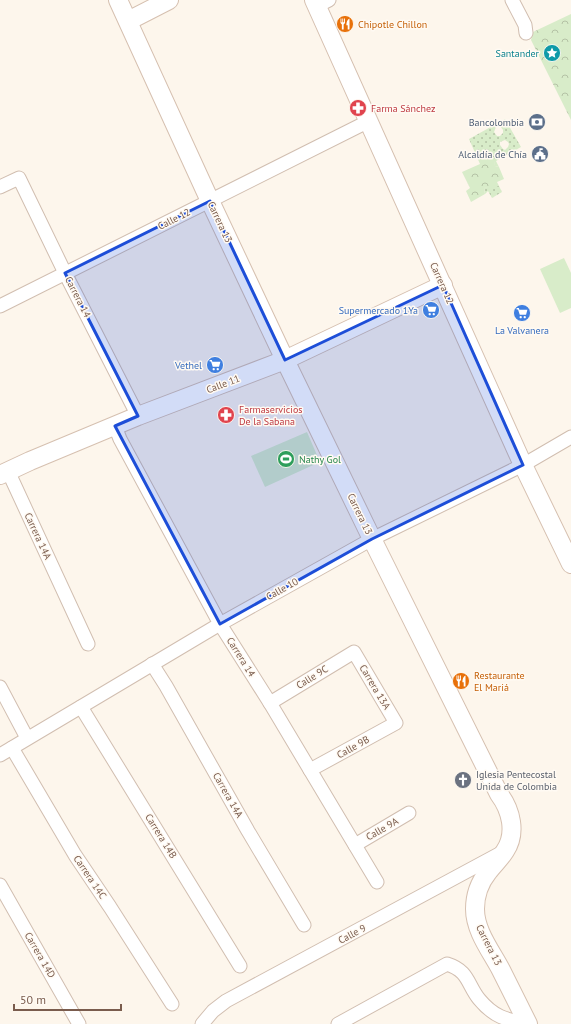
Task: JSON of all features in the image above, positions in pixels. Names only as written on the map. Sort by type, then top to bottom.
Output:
[{"type":"main road","name":"Carrera 13","points":[[118,0],[285,360],[499,794],[505,801],[512,822],[512,830],[506,850],[496,864],[488,871],[481,883],[476,898],[476,920],[528,1023]]},
{"type":"main road","points":[[128,21],[168,0]]},
{"type":"main road","name":"Carrera 12","points":[[320,2],[369,121],[523,465],[571,564]]},
{"type":"main road","name":"Calle 11","points":[[4,473],[138,416],[285,360],[443,285]]},
{"type":"street","points":[[512,0],[525,25],[526,33]]},
{"type":"street","name":"Calle 12","points":[[0,306],[369,121]]},
{"type":"street","name":"Carrera 14","points":[[0,187],[19,178],[65,273],[138,416]]},
{"type":"street","name":"Carrera 14","points":[[115,426],[120,439],[220,624],[270,703],[377,882]]},
{"type":"street","name":"Calle 10","points":[[0,754],[220,624],[372,538],[523,465],[571,437]]},
{"type":"street","name":"Carrera 14A","points":[[4,473],[88,644]]},
{"type":"street","name":"Calle 9C","points":[[270,703],[354,652]]},
{"type":"street","name":"Carrera 13A","points":[[354,652],[396,723]]},
{"type":"street","name":"Carrera 14A","points":[[152,664],[304,925]]},
{"type":"street","points":[[0,688],[27,738]]},
{"type":"street","name":"Carrera 14B","points":[[81,707],[240,966]]},
{"type":"street","name":"Calle 9B","points":[[310,770],[396,723]]},
{"type":"street","name":"Carrera 14C","points":[[12,748],[75,854],[172,1004]]},
{"type":"street","name":"Calle 9A","points":[[355,845],[409,813]]},
{"type":"street","name":"Calle 9","points":[[202,1024],[213,1011],[226,1001],[506,850]]},
{"type":"street","name":"Carrera 14D","points":[[0,885],[79,1024]]},
{"type":"street","points":[[338,1024],[446,964],[454,966],[460,970],[468,980],[479,999],[491,1011],[502,1018],[516,1022],[528,1023]]},
{"type":"highlighted area","points":[[210,201],[285,360],[443,285],[523,465],[372,539],[220,624],[115,426],[138,416],[65,273]]},
{"type":"green space","points":[[571,14],[571,120],[531,40],[533,32]]},
{"type":"green space","points":[[505,119],[521,147],[496,161],[499,167],[495,166],[488,149],[476,155],[469,139]],"holes":[[[496,127],[501,127],[503,130],[503,133],[500,136],[497,136],[494,132]],[[505,140],[509,144],[505,150],[500,145],[500,142]]]},
{"type":"green space","points":[[488,149],[494,153],[495,166],[499,167],[504,179],[497,182],[499,186],[484,188],[485,194],[471,202],[466,191],[470,188],[462,172],[480,164],[476,155]]},
{"type":"green space","points":[[499,186],[502,192],[492,198],[488,191],[485,194],[484,188]]},
{"type":"green space","points":[[564,258],[571,273],[571,308],[560,313],[540,269]]},
{"type":"green space","name":"Nathy Gol","points":[[307,432],[320,462],[265,487],[251,456]]},
{"type":"place","name":"Chipotle Chillon","points":[[345,24]]},
{"type":"place","name":"Santander","points":[[552,53]]},
{"type":"place","name":"Farma Sánchez","points":[[358,108]]},
{"type":"place","name":"Bancolombia","points":[[537,122]]},
{"type":"place","name":"Alcaldía de Chía","points":[[540,154]]},
{"type":"place","name":"Supermercado 1Ya","points":[[431,310]]},
{"type":"place","name":"La Valvanera","points":[[522,313]]},
{"type":"place","name":"Vethel","points":[[215,365]]},
{"type":"place","name":"Farmaservicios De la Sabana","points":[[226,415]]},
{"type":"place","name":"Nathy Gol","points":[[286,459]]},
{"type":"place","name":"Restaurante El Mariá","points":[[461,681]]},
{"type":"place","name":"Iglesia Pentecostal Unida de Colombia","points":[[463,780]]}]
